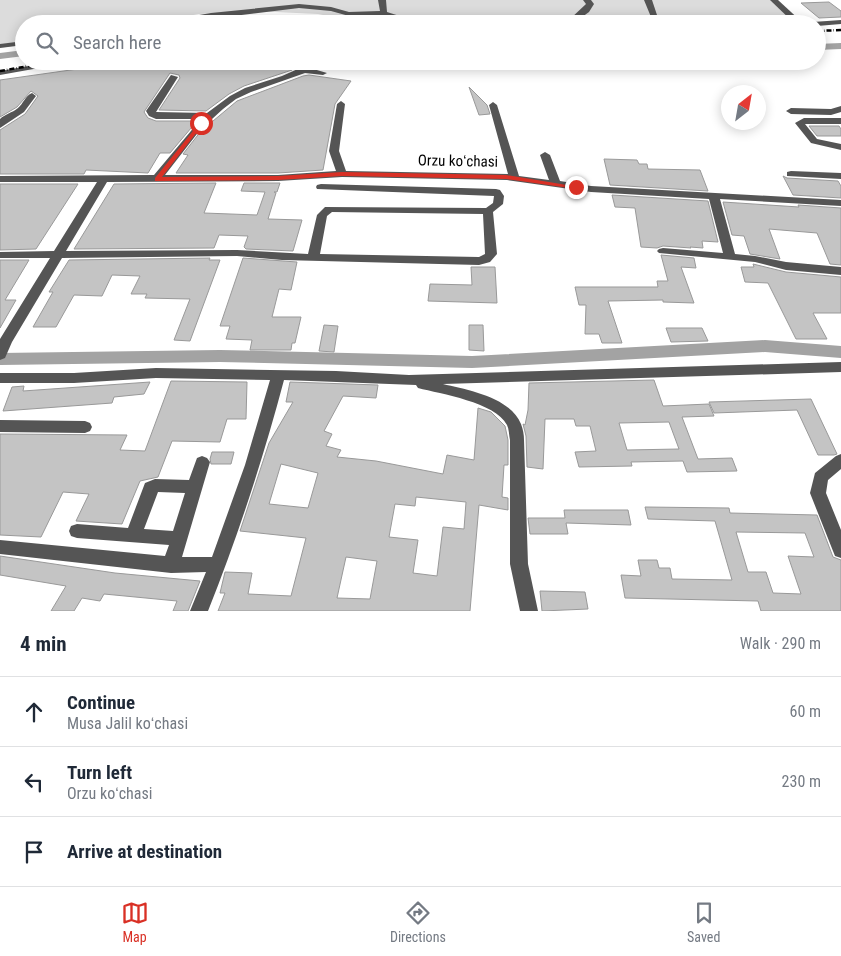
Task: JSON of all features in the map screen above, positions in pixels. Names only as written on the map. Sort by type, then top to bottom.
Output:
[{"type":"street","points":[[382,0],[384,14]]},
{"type":"street","points":[[648,0],[654,15]]},
{"type":"street","points":[[774,0],[790,15]]},
{"type":"street","points":[[579,15],[586,10],[591,1]]},
{"type":"street","points":[[211,15],[299,6],[331,9],[349,14],[387,15]]},
{"type":"street","points":[[826,23],[841,22]]},
{"type":"street","points":[[0,46],[15,44]]},
{"type":"street","points":[[0,65],[15,63]]},
{"type":"street","points":[[0,73],[18,70]]},
{"type":"street","points":[[157,179],[207,116],[226,101],[248,90],[304,70],[323,73]]},
{"type":"street","points":[[174,76],[151,111],[152,114],[156,116],[207,116]]},
{"type":"street","points":[[0,125],[6,118],[20,110],[32,96]]},
{"type":"street","points":[[341,104],[334,151],[342,174]]},
{"type":"street","points":[[493,105],[506,154],[512,165],[514,178]]},
{"type":"street","points":[[791,112],[831,112],[841,109]]},
{"type":"street","points":[[839,149],[814,141],[800,124],[804,121],[841,120]]},
{"type":"street","points":[[545,155],[546,164],[554,174],[555,184]]},
{"type":"street","name":"Orzu koʻchasi","points":[[0,179],[278,178],[342,174],[514,178],[600,190],[841,203]]},
{"type":"street","points":[[790,174],[841,176]]},
{"type":"street","points":[[2,349],[103,180]]},
{"type":"street","points":[[313,258],[322,215],[328,209],[488,211],[498,204],[499,196],[496,192],[321,187]]},
{"type":"street","points":[[714,196],[730,257]]},
{"type":"street","points":[[0,255],[237,254],[313,258],[486,260],[491,254],[488,211]]},
{"type":"street","points":[[663,251],[755,259],[786,266],[841,271]]},
{"type":"street","points":[[0,378],[74,378],[156,373],[409,380],[841,367]]},
{"type":"street","points":[[199,611],[234,522],[263,433],[278,376]]},
{"type":"street","points":[[409,380],[484,403],[502,411],[514,424],[517,440],[519,564],[529,611]]},
{"type":"street","points":[[0,426],[85,427]]},
{"type":"street","points":[[841,460],[821,477],[818,493],[841,551]]},
{"type":"street","points":[[172,564],[202,462]]},
{"type":"street","points":[[134,535],[151,488],[155,485],[194,487]]},
{"type":"street","points":[[77,531],[179,539]]},
{"type":"street","points":[[0,547],[105,560],[218,565]]},
{"type":"shaded area","points":[[0,0],[771,0],[788,15],[323,15],[252,11],[193,15],[15,15],[15,46],[0,48]]},
{"type":"building","points":[[829,2],[841,11],[841,17],[826,18],[826,15],[815,15],[801,3]]},
{"type":"building","points":[[71,70],[292,70],[244,86],[229,94],[206,111],[159,110],[180,78],[179,75],[170,73],[144,112],[148,118],[156,121],[197,121],[170,153],[160,153],[148,173],[86,170],[84,174],[0,174],[0,130],[25,114],[38,96],[31,91],[17,107],[0,117],[0,80]]},
{"type":"building","points":[[309,75],[351,81],[335,104],[323,170],[278,173],[176,173],[188,155],[183,154],[201,131],[237,101]]},
{"type":"building","points":[[469,87],[487,105],[490,114],[479,115]]},
{"type":"building","points":[[809,126],[839,126],[841,136],[817,136]]},
{"type":"building","points":[[604,159],[637,160],[639,164],[647,164],[648,169],[700,170],[708,191],[610,185]]},
{"type":"building","points":[[783,176],[787,178],[838,181],[841,186],[841,198],[793,195]]},
{"type":"building","points":[[216,183],[204,213],[257,215],[265,192],[241,191],[244,183],[280,183],[277,192],[274,192],[276,193],[268,219],[302,220],[293,251],[246,249],[244,247],[248,236],[219,235],[214,248],[74,249],[114,184]]},
{"type":"building","points":[[0,184],[78,184],[36,249],[0,250]]},
{"type":"building","points":[[612,195],[708,201],[718,242],[702,241],[703,248],[641,247],[635,208],[615,207]]},
{"type":"building","points":[[723,202],[841,208],[841,265],[830,264],[817,233],[769,229],[780,259],[750,254],[744,236],[732,235]]},
{"type":"building","points":[[661,255],[694,258],[696,268],[681,267],[694,303],[663,302],[663,300],[608,301],[622,343],[602,343],[599,334],[585,334],[586,305],[579,305],[575,287],[658,287],[657,281],[668,281]]},
{"type":"building","points":[[210,258],[209,260],[220,260],[190,341],[174,340],[190,299],[145,298],[147,294],[131,294],[140,276],[112,275],[102,296],[74,295],[56,327],[33,327],[53,292],[49,292],[69,260]]},
{"type":"building","points":[[243,258],[297,262],[291,290],[279,289],[272,317],[301,317],[295,343],[292,343],[291,350],[250,350],[252,340],[226,339],[230,326],[220,326]]},
{"type":"building","points":[[0,260],[29,260],[5,300],[16,300],[0,328]]},
{"type":"building","points":[[753,264],[786,272],[841,277],[841,313],[813,313],[827,339],[796,339],[768,283],[745,282],[741,267],[754,267]]},
{"type":"building","points":[[471,267],[495,267],[497,303],[428,301],[430,284],[472,285]]},
{"type":"building","points":[[324,325],[338,326],[334,352],[319,351]]},
{"type":"building","points":[[469,325],[483,325],[484,351],[469,350]]},
{"type":"building","points":[[666,328],[702,328],[708,341],[671,342]]},
{"type":"building","points":[[654,380],[663,406],[709,404],[714,416],[682,417],[698,459],[732,458],[737,471],[687,472],[683,461],[631,462],[632,466],[579,467],[575,452],[596,451],[590,426],[576,426],[574,419],[545,419],[543,469],[527,467],[526,436],[523,424],[525,425],[528,410],[529,383]],"holes":[[[669,422],[679,449],[627,450],[619,423]]]},
{"type":"building","points":[[171,381],[247,382],[246,419],[227,419],[220,442],[172,441],[158,477],[140,481],[122,524],[76,521],[89,494],[63,492],[41,537],[0,535],[0,434],[127,435],[120,450],[145,451]]},
{"type":"building","points":[[150,382],[144,394],[114,397],[112,403],[3,411],[12,387],[24,386],[23,391]]},
{"type":"building","points":[[290,382],[378,385],[376,398],[343,396],[324,431],[332,434],[326,446],[341,450],[337,457],[376,461],[443,474],[447,455],[474,460],[478,408],[491,412],[505,426],[508,440],[508,465],[504,465],[502,497],[508,498],[508,510],[479,505],[470,611],[218,611],[225,593],[220,593],[225,572],[252,573],[248,594],[291,596],[306,538],[240,531],[269,443],[293,402],[286,402]],"holes":[[[281,464],[318,473],[308,508],[269,504]],[[416,497],[466,502],[464,529],[443,527],[437,576],[413,573],[418,540],[389,537],[395,504],[415,506]],[[346,557],[377,561],[370,599],[337,598]]]},
{"type":"building","points":[[811,399],[837,454],[818,455],[797,410],[714,413],[709,402]]},
{"type":"building","points":[[212,452],[234,452],[231,464],[211,464]]},
{"type":"building","points":[[645,507],[729,508],[730,513],[817,515],[833,557],[841,560],[841,611],[761,611],[758,601],[625,598],[621,575],[641,576],[638,560],[657,560],[659,568],[670,568],[672,579],[732,580],[715,521],[648,519]],"holes":[[[736,532],[805,533],[814,557],[788,556],[801,594],[773,593],[766,572],[748,572]]]},
{"type":"building","points":[[564,510],[628,510],[631,525],[566,523],[568,534],[530,534],[528,518],[565,518]]},
{"type":"building","points":[[0,556],[115,573],[200,581],[188,611],[173,611],[177,601],[104,594],[100,601],[82,598],[74,611],[51,611],[66,586],[0,575]]},
{"type":"building","points":[[540,591],[585,592],[588,609],[542,611]]},
{"type":"waterway","points":[[826,47],[841,46]]},
{"type":"waterway","points":[[0,56],[15,54]]},
{"type":"waterway","points":[[0,359],[220,356],[472,362],[765,346],[841,352]]},
{"type":"railway","points":[[826,31],[841,30]]},
{"type":"railway","points":[[0,71],[15,68]]},
{"type":"route","points":[[201,123],[157,179],[278,178],[342,174],[506,177],[576,187]]}]
